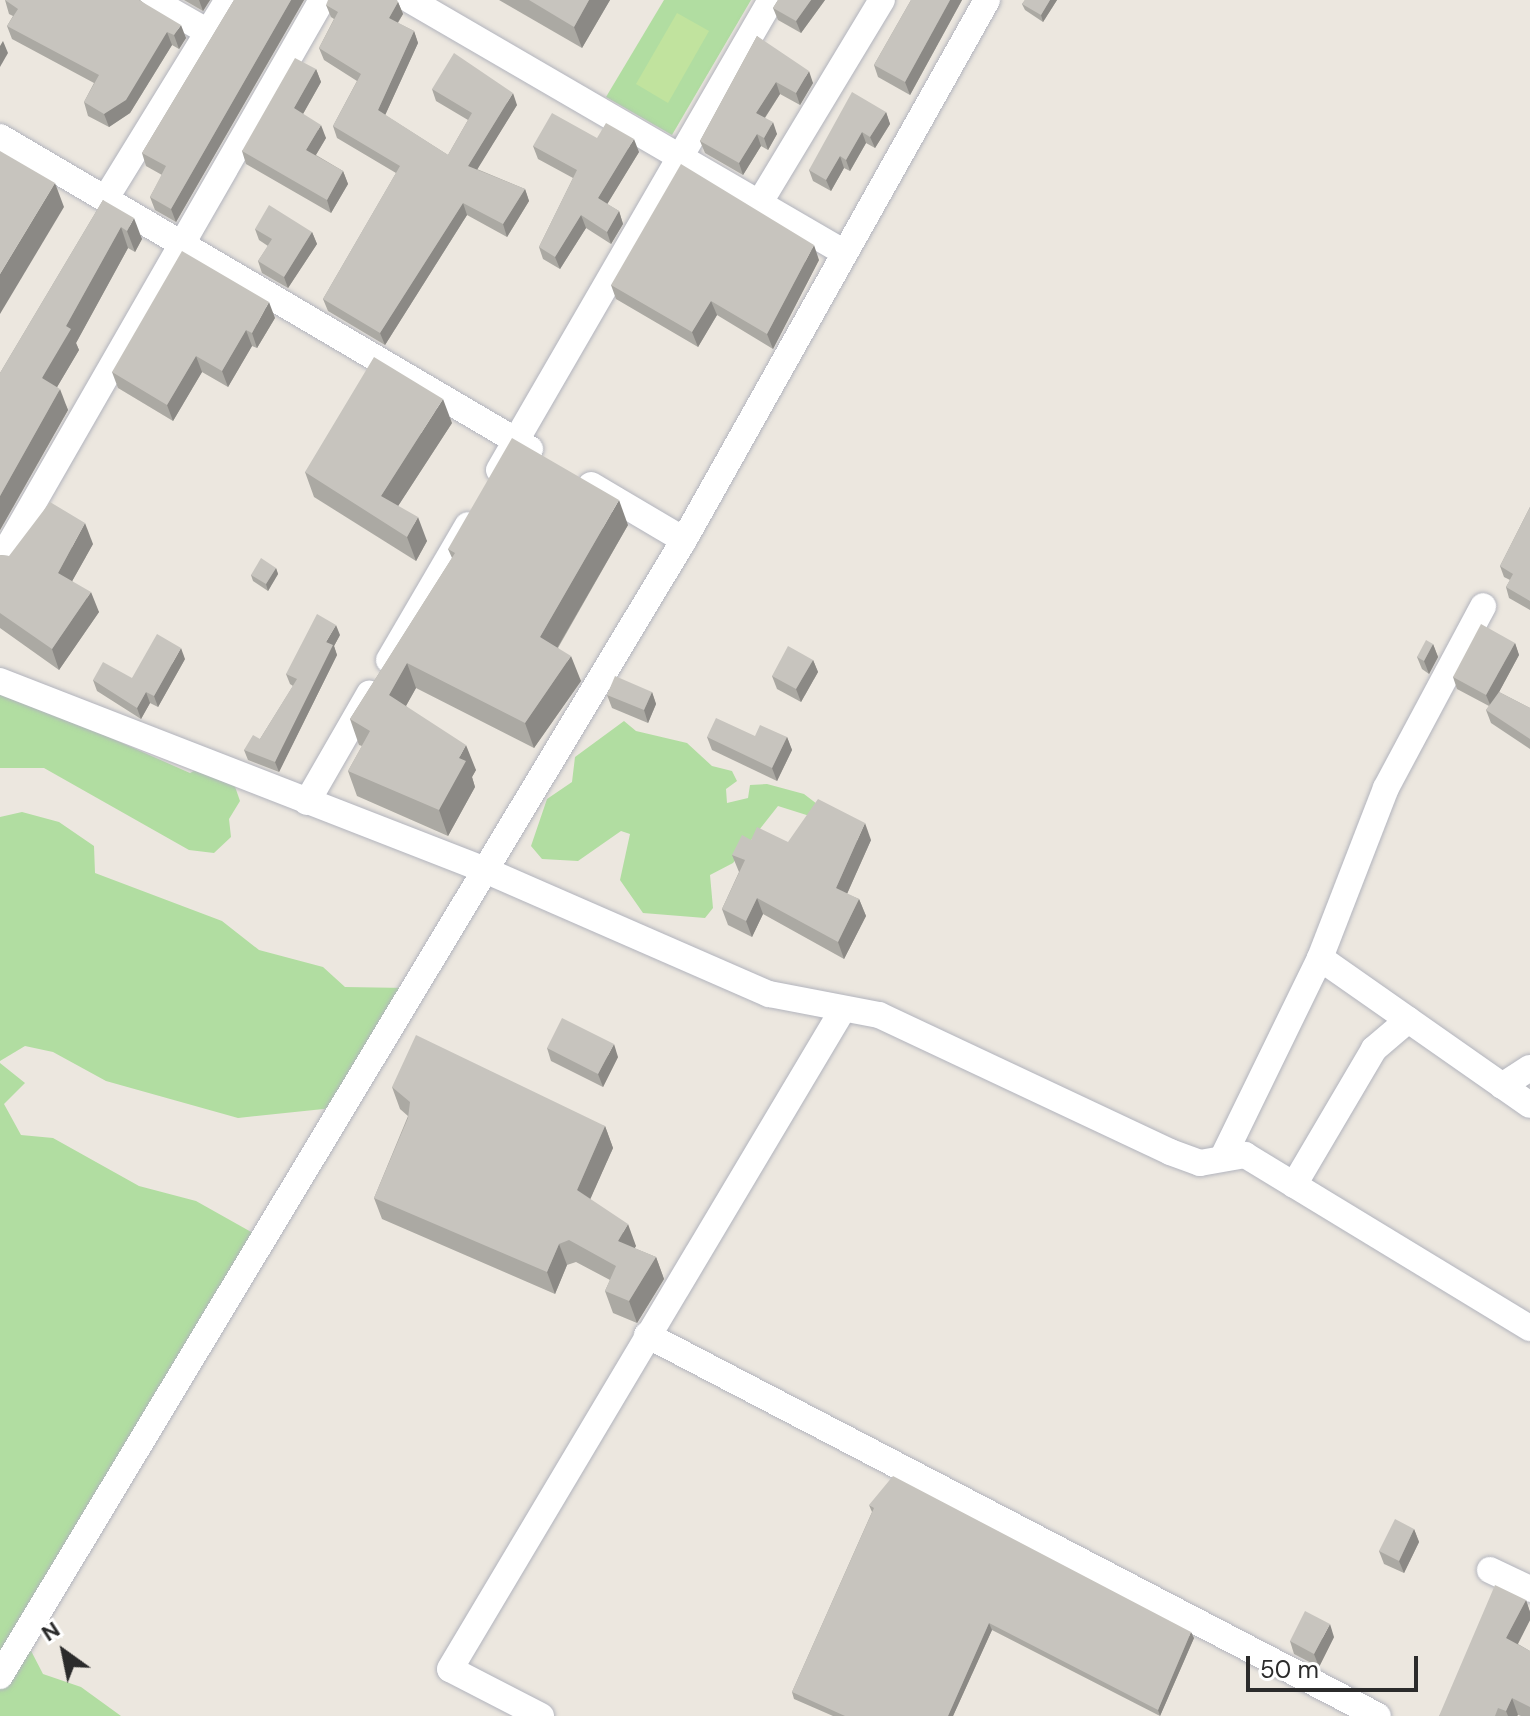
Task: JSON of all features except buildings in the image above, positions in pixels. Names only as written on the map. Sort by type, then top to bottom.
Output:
[{"type":"street","points":[[152,0],[208,32]]},
{"type":"street","points":[[106,198],[228,0]]},
{"type":"street","points":[[0,561],[322,0]]},
{"type":"street","points":[[410,0],[845,253]]},
{"type":"street","points":[[307,802],[771,0]]},
{"type":"street","points":[[760,202],[882,0]]},
{"type":"street","points":[[0,1676],[684,540],[987,0]]},
{"type":"street","points":[[0,137],[185,242],[684,540]]},
{"type":"street","points":[[1223,1157],[1320,958],[1386,788],[1483,606]]},
{"type":"street","points":[[0,681],[485,870],[769,994],[842,1011],[879,1015],[1170,1152],[1200,1163],[1245,1155],[1530,1328]]},
{"type":"street","points":[[1320,958],[1530,1105]]},
{"type":"street","points":[[541,1716],[450,1669],[842,1011]]},
{"type":"street","points":[[1294,1185],[1374,1049],[1408,1020]]},
{"type":"street","points":[[1502,1086],[1530,1068]]},
{"type":"street","points":[[647,1335],[1378,1716]]},
{"type":"street","points":[[1490,1570],[1530,1589]]},
{"type":"green space","points":[[664,0],[751,0],[672,135],[606,97]]},
{"type":"green space","points":[[677,13],[709,31],[668,103],[636,84]]},
{"type":"green space","points":[[0,689],[190,773],[200,768],[232,778],[240,801],[229,819],[231,837],[214,853],[189,850],[44,768],[0,768]]},
{"type":"green space","points":[[624,721],[636,731],[687,743],[712,766],[732,771],[737,781],[726,789],[727,803],[748,798],[750,785],[767,784],[804,794],[817,804],[816,818],[778,806],[733,863],[710,875],[713,908],[705,918],[643,913],[620,880],[630,834],[621,831],[578,861],[542,859],[531,846],[547,799],[572,782],[575,757]]},
{"type":"green space","points":[[22,812],[59,822],[94,846],[95,873],[222,921],[259,950],[323,967],[345,987],[407,988],[333,1108],[238,1118],[106,1081],[53,1052],[25,1046],[0,1061],[0,817]]},
{"type":"green space","points":[[0,1063],[25,1083],[4,1104],[21,1135],[53,1138],[139,1186],[196,1201],[253,1233],[251,1248],[49,1573],[28,1645],[43,1674],[81,1687],[121,1716],[0,1716]]}]
